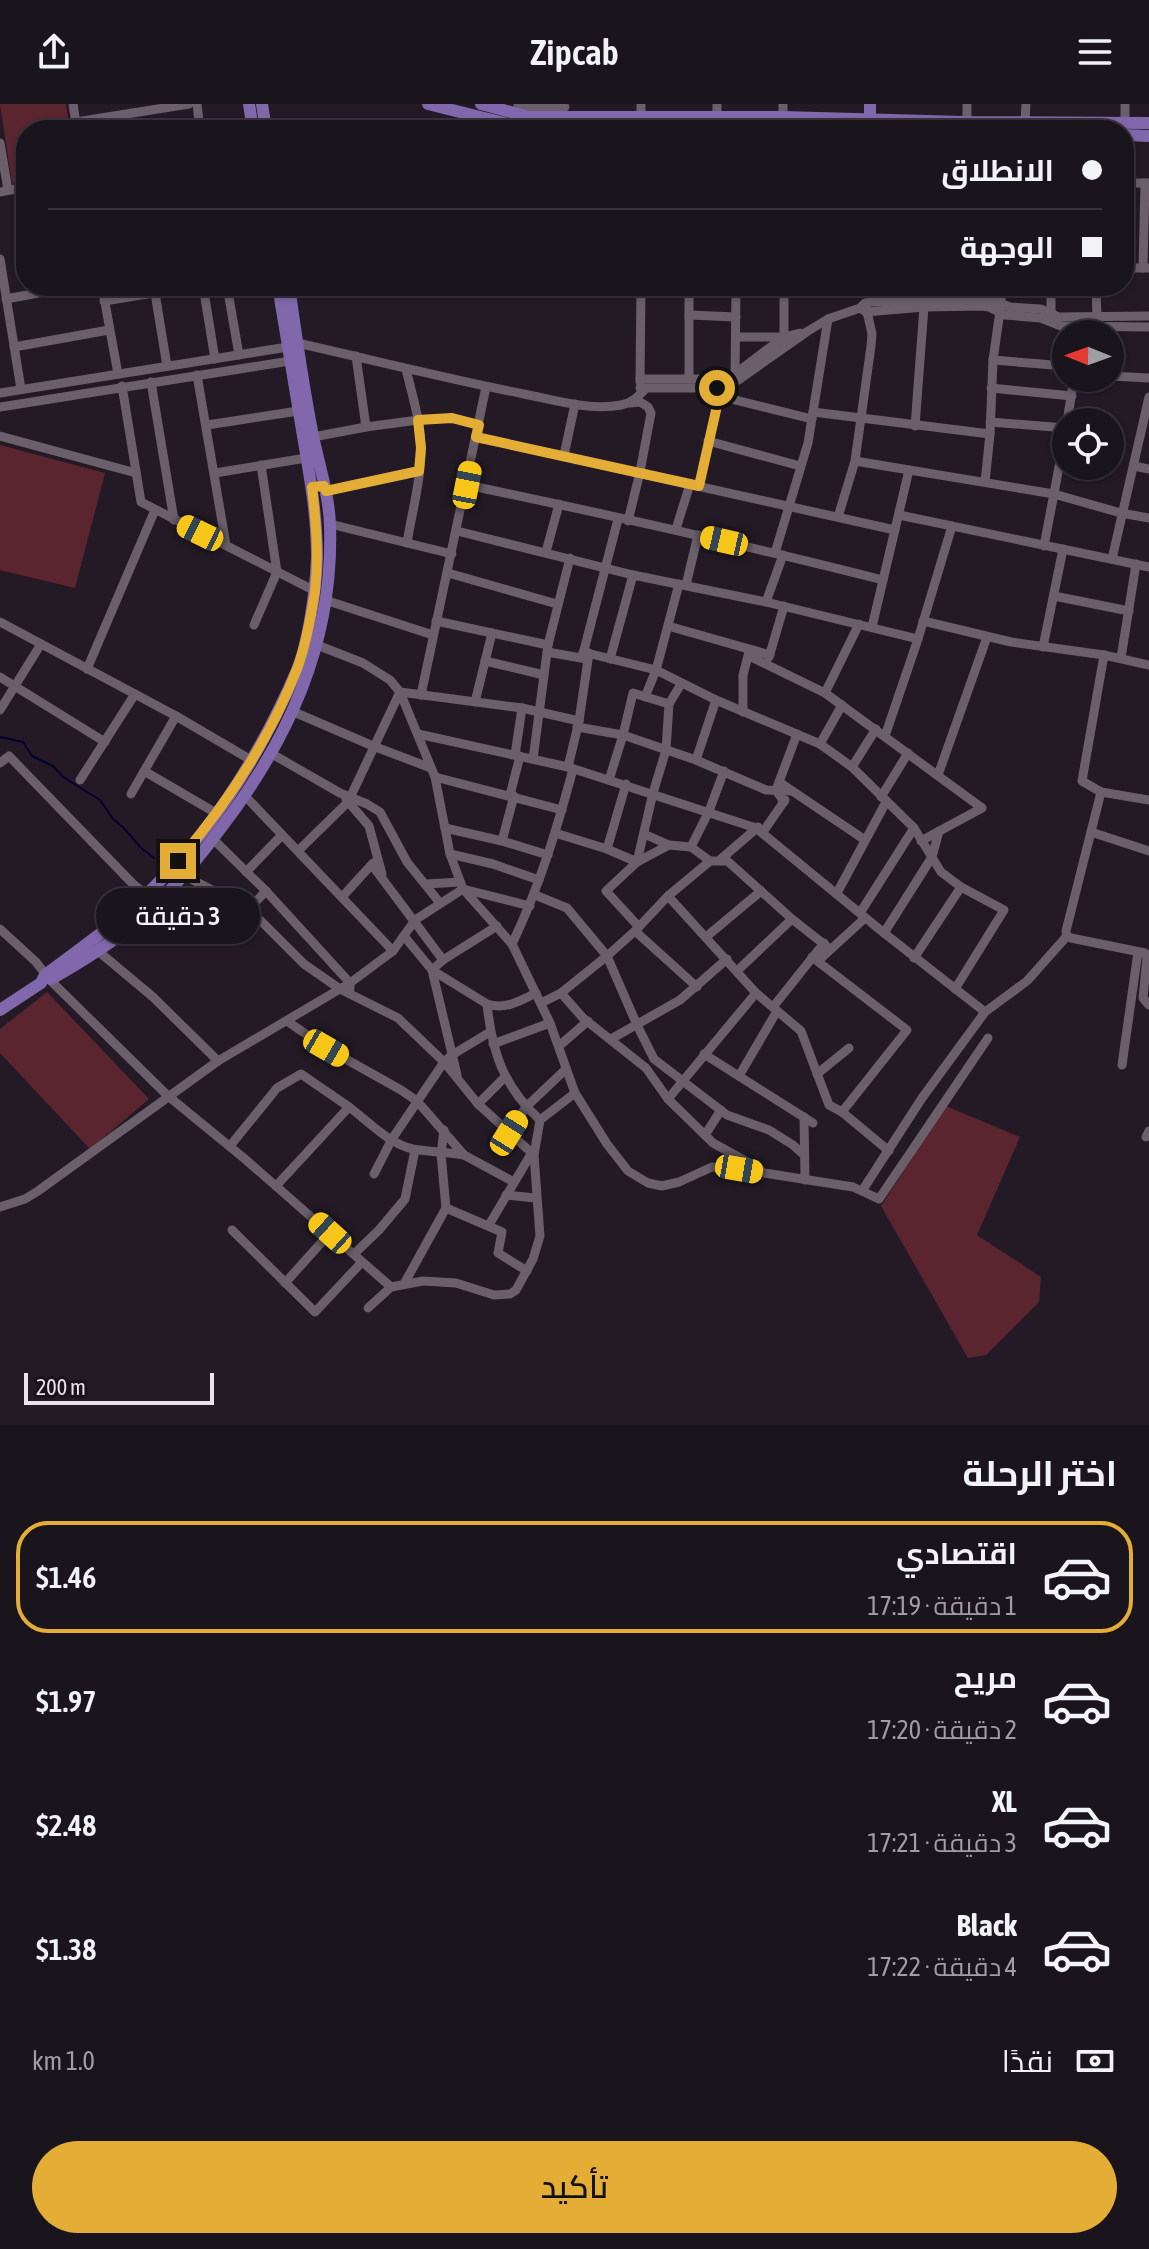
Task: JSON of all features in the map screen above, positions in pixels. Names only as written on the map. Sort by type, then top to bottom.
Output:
[{"type":"main road","points":[[428,104],[492,120]]},
{"type":"main road","points":[[481,104],[529,117],[565,109],[641,110],[714,117],[783,110],[834,120]]},
{"type":"main road","points":[[0,1010],[101,934],[246,797],[294,712],[317,645],[325,600],[330,524],[280,296]]},
{"type":"main road","points":[[45,979],[98,951],[140,919],[185,876],[219,820],[298,667],[315,591],[316,527],[321,488],[306,458],[298,411],[289,296]]},
{"type":"street","points":[[93,120],[124,109],[189,104]]},
{"type":"street","points":[[518,104],[518,107],[565,109]]},
{"type":"street","points":[[0,143],[4,191]]},
{"type":"street","points":[[1146,268],[1147,183]]},
{"type":"street","points":[[0,259],[21,389]]},
{"type":"street","points":[[103,296],[118,374]]},
{"type":"street","points":[[104,301],[136,296]]},
{"type":"street","points":[[155,296],[167,366]]},
{"type":"street","points":[[205,296],[215,359]]},
{"type":"street","points":[[229,296],[239,355]]},
{"type":"street","points":[[512,944],[535,895],[562,810],[587,656],[607,568],[640,472],[651,413],[641,390],[641,296]]},
{"type":"street","points":[[689,296],[689,379]]},
{"type":"street","points":[[735,378],[736,296]]},
{"type":"street","points":[[784,296],[784,343]]},
{"type":"street","points":[[907,296],[907,305]]},
{"type":"street","points":[[985,482],[1001,296]]},
{"type":"street","points":[[1051,296],[1051,318]]},
{"type":"street","points":[[1096,296],[1097,318]]},
{"type":"street","points":[[676,529],[694,485],[720,392],[784,343],[828,319],[864,308],[987,298],[1000,309]]},
{"type":"street","points":[[907,305],[1041,309],[1054,320]]},
{"type":"street","points":[[915,426],[924,307]]},
{"type":"street","points":[[838,517],[855,461],[872,340],[864,308]]},
{"type":"street","points":[[689,315],[736,317]]},
{"type":"street","points":[[1051,318],[1149,316]]},
{"type":"street","points":[[766,602],[789,505],[808,443],[828,319]]},
{"type":"street","points":[[1124,328],[1149,327]]},
{"type":"street","points":[[14,347],[109,330]]},
{"type":"street","points":[[736,337],[784,343]]},
{"type":"street","points":[[0,407],[197,375],[292,350]]},
{"type":"street","points":[[0,393],[239,355],[292,350],[356,356],[486,387],[606,407],[627,404],[641,390],[689,379],[735,378]]},
{"type":"street","points":[[356,356],[366,427]]},
{"type":"street","points":[[993,360],[1052,365]]},
{"type":"street","points":[[406,369],[421,448],[407,543]]},
{"type":"street","points":[[197,375],[226,545]]},
{"type":"street","points":[[1124,377],[1149,378]]},
{"type":"street","points":[[69,382],[72,395]]},
{"type":"street","points":[[151,382],[174,520]]},
{"type":"street","points":[[122,386],[141,502],[315,591]]},
{"type":"street","points":[[421,695],[486,387]]},
{"type":"street","points":[[991,388],[1072,396]]},
{"type":"street","points":[[627,404],[641,390],[720,392],[812,416],[990,434]]},
{"type":"street","points":[[1070,408],[1072,392]]},
{"type":"street","points":[[1112,559],[1149,397]]},
{"type":"street","points":[[564,455],[575,404]]},
{"type":"street","points":[[207,425],[298,411]]},
{"type":"street","points":[[313,437],[418,420],[452,418],[479,425]]},
{"type":"street","points":[[990,422],[1052,428]]},
{"type":"street","points":[[0,436],[136,473]]},
{"type":"street","points":[[476,437],[895,530]]},
{"type":"street","points":[[708,441],[800,466]]},
{"type":"street","points":[[215,473],[306,458]]},
{"type":"street","points":[[855,461],[1054,494],[1149,518]]},
{"type":"street","points":[[254,625],[277,572],[261,465]]},
{"type":"street","points":[[1134,466],[1149,469]]},
{"type":"street","points":[[872,627],[909,470]]},
{"type":"street","points":[[321,488],[419,471]]},
{"type":"street","points":[[1044,546],[1057,480]]},
{"type":"street","points":[[467,485],[676,529],[883,580]]},
{"type":"street","points":[[546,552],[559,504]]},
{"type":"street","points":[[87,669],[155,510]]},
{"type":"street","points":[[899,515],[1149,567]]},
{"type":"street","points":[[330,524],[452,554]]},
{"type":"street","points":[[885,736],[952,526]]},
{"type":"street","points":[[457,531],[633,575],[784,606],[918,639]]},
{"type":"street","points":[[645,697],[698,535]]},
{"type":"street","points":[[1043,647],[1063,549]]},
{"type":"street","points":[[533,759],[548,648],[570,558]]},
{"type":"street","points":[[1121,658],[1136,564]]},
{"type":"street","points":[[448,573],[557,604]]},
{"type":"street","points":[[610,659],[633,575]]},
{"type":"street","points":[[1054,596],[1129,611]]},
{"type":"street","points":[[325,600],[433,635]]},
{"type":"street","points":[[769,660],[784,606]]},
{"type":"street","points":[[436,621],[656,670],[716,700],[820,744],[852,767],[914,828],[941,872],[961,887],[1004,910],[955,989]]},
{"type":"street","points":[[923,621],[987,637],[1149,665]]},
{"type":"street","points":[[0,622],[176,716],[251,760]]},
{"type":"street","points":[[825,693],[859,624]]},
{"type":"street","points":[[668,626],[769,660],[825,693],[982,808],[921,841]]},
{"type":"street","points":[[475,702],[492,633]]},
{"type":"street","points":[[938,775],[987,637]]},
{"type":"street","points":[[0,710],[41,644]]},
{"type":"street","points":[[317,645],[363,663],[390,680],[400,692],[433,772],[450,854],[462,885],[512,944],[550,1023],[575,1093],[587,1115],[634,1176],[662,1186],[712,1167],[853,1187],[879,1199],[988,1038]]},
{"type":"street","points":[[1104,655],[1082,781],[1101,792],[1149,800]]},
{"type":"street","points":[[743,712],[743,675],[750,656]]},
{"type":"street","points":[[485,661],[544,675]]},
{"type":"street","points":[[0,677],[105,742]]},
{"type":"street","points":[[637,862],[666,750],[669,704],[681,684]]},
{"type":"street","points":[[400,692],[522,708],[623,735],[696,760],[766,790],[777,786],[792,791],[865,840]]},
{"type":"street","points":[[298,851],[346,797],[400,692]]},
{"type":"street","points":[[609,780],[633,693],[669,704]]},
{"type":"street","points":[[80,780],[135,694]]},
{"type":"street","points":[[696,760],[716,700]]},
{"type":"street","points":[[820,744],[842,705]]},
{"type":"street","points":[[502,841],[512,795],[522,708]]},
{"type":"street","points":[[294,712],[433,772],[562,810]]},
{"type":"street","points":[[131,794],[176,716]]},
{"type":"street","points":[[852,767],[876,729]]},
{"type":"street","points":[[418,734],[571,768],[762,829],[862,916],[985,1012]]},
{"type":"street","points":[[784,802],[777,786],[797,734]]},
{"type":"street","points":[[837,893],[908,753]]},
{"type":"street","points":[[272,754],[346,797],[372,806],[383,815],[407,862],[440,903]]},
{"type":"street","points":[[0,763],[9,756],[146,894]]},
{"type":"street","points":[[144,771],[219,820],[246,872],[350,988],[398,1018],[448,1058]]},
{"type":"street","points":[[691,847],[724,771]]},
{"type":"street","points":[[607,849],[626,784]]},
{"type":"street","points":[[541,1003],[561,993],[607,956],[668,896],[762,829],[792,791]]},
{"type":"street","points":[[862,1191],[922,1098],[985,1012],[1027,981],[1067,936],[1067,925],[1101,792]]},
{"type":"street","points":[[246,797],[393,951]]},
{"type":"street","points":[[346,797],[369,826],[375,862],[384,881],[443,960]]},
{"type":"street","points":[[445,828],[548,855]]},
{"type":"street","points":[[739,1076],[775,1009],[827,946],[862,916],[914,828]]},
{"type":"street","points":[[884,933],[932,857],[939,831]]},
{"type":"street","points":[[1091,832],[1149,851]]},
{"type":"street","points":[[555,833],[637,862]]},
{"type":"street","points":[[644,834],[669,845],[691,847],[720,860],[827,946]]},
{"type":"street","points":[[246,872],[282,835]]},
{"type":"street","points":[[669,845],[637,862],[606,891],[637,929],[697,987]]},
{"type":"street","points":[[450,854],[493,864],[539,880]]},
{"type":"street","points":[[343,896],[375,862]]},
{"type":"street","points":[[185,876],[249,909],[304,964],[340,989]]},
{"type":"street","points":[[426,884],[462,885],[530,906]]},
{"type":"street","points":[[0,1207],[38,1191],[218,1061],[340,989],[350,988],[393,951],[415,920],[462,885]]},
{"type":"street","points":[[914,958],[961,887]]},
{"type":"street","points":[[249,909],[266,891]]},
{"type":"street","points":[[706,937],[761,891]]},
{"type":"street","points":[[535,895],[567,908],[607,956],[654,1059],[727,1115],[769,1130],[804,1155]]},
{"type":"street","points":[[668,896],[756,993],[801,1031],[829,1105],[889,1151]]},
{"type":"street","points":[[737,971],[792,919]]},
{"type":"street","points":[[432,970],[497,926]]},
{"type":"street","points":[[0,929],[36,962],[45,979],[168,1096],[391,1287]]},
{"type":"street","points":[[404,936],[432,970],[487,1004],[497,1007],[508,1005],[536,993]]},
{"type":"street","points":[[1067,936],[1144,951]]},
{"type":"street","points":[[98,951],[153,997],[218,1061]]},
{"type":"street","points":[[1144,951],[1147,957],[1143,998],[1149,1005]]},
{"type":"street","points":[[1122,1065],[1144,951]]},
{"type":"street","points":[[611,1039],[680,1000],[727,959]]},
{"type":"street","points":[[815,959],[907,1030],[842,1112]]},
{"type":"street","points":[[432,970],[448,1058],[457,1078],[478,1104],[533,1152]]},
{"type":"street","points":[[561,993],[588,1021],[646,1068],[668,1099],[713,1143],[771,1174]]},
{"type":"street","points":[[668,1099],[756,993]]},
{"type":"street","points":[[487,1004],[490,1032],[505,1077],[526,1107],[540,1120]]},
{"type":"street","points":[[287,1021],[326,1048],[417,1101],[464,1155]]},
{"type":"street","points":[[559,1046],[588,1021]]},
{"type":"street","points":[[493,1044],[550,1023]]},
{"type":"street","points":[[374,1174],[392,1139],[448,1058],[490,1032]]},
{"type":"street","points":[[817,1074],[849,1048]]},
{"type":"street","points":[[704,1054],[807,1122]]},
{"type":"street","points":[[646,1068],[654,1059]]},
{"type":"street","points":[[509,1133],[526,1107],[566,1069]]},
{"type":"street","points":[[230,1146],[277,1088],[301,1074],[402,1146],[464,1155],[514,1182]]},
{"type":"street","points":[[478,1104],[505,1077]]},
{"type":"street","points":[[368,1308],[391,1287],[404,1284],[441,1281],[482,1293],[504,1295],[516,1290],[540,1236],[533,1152],[540,1120],[575,1093]]},
{"type":"street","points":[[805,1180],[807,1122],[829,1105]]},
{"type":"street","points":[[276,1186],[349,1107]]},
{"type":"street","points":[[705,1135],[721,1110]]},
{"type":"street","points":[[404,1284],[446,1208],[441,1150],[444,1130]]},
{"type":"street","points":[[232,1230],[315,1312],[405,1199],[415,1150]]},
{"type":"street","points":[[489,1225],[533,1152]]},
{"type":"street","points":[[506,1195],[536,1198]]},
{"type":"street","points":[[446,1208],[502,1232],[498,1253],[527,1271]]},
{"type":"street","points":[[285,1283],[330,1233]]},
{"type":"shaded area","points":[[0,104],[66,104],[68,120],[16,120],[16,182],[12,183]]},
{"type":"shaded area","points":[[0,445],[105,473],[75,588],[0,570]]},
{"type":"shaded area","points":[[47,992],[149,1099],[90,1149],[0,1053],[0,1029]]},
{"type":"shaded area","points":[[946,1106],[1020,1137],[977,1235],[1041,1277],[1039,1302],[986,1355],[968,1358],[881,1206]]},
{"type":"waterway","points":[[0,737],[23,742],[32,756],[53,766],[63,777],[100,800],[113,819],[154,858]]},
{"type":"route","points":[[178,861],[249,764],[298,667],[315,591],[317,559],[312,487],[324,486],[326,491],[419,471],[421,438],[418,420],[452,418],[479,425],[476,437],[699,486],[721,388],[717,388]]}]
